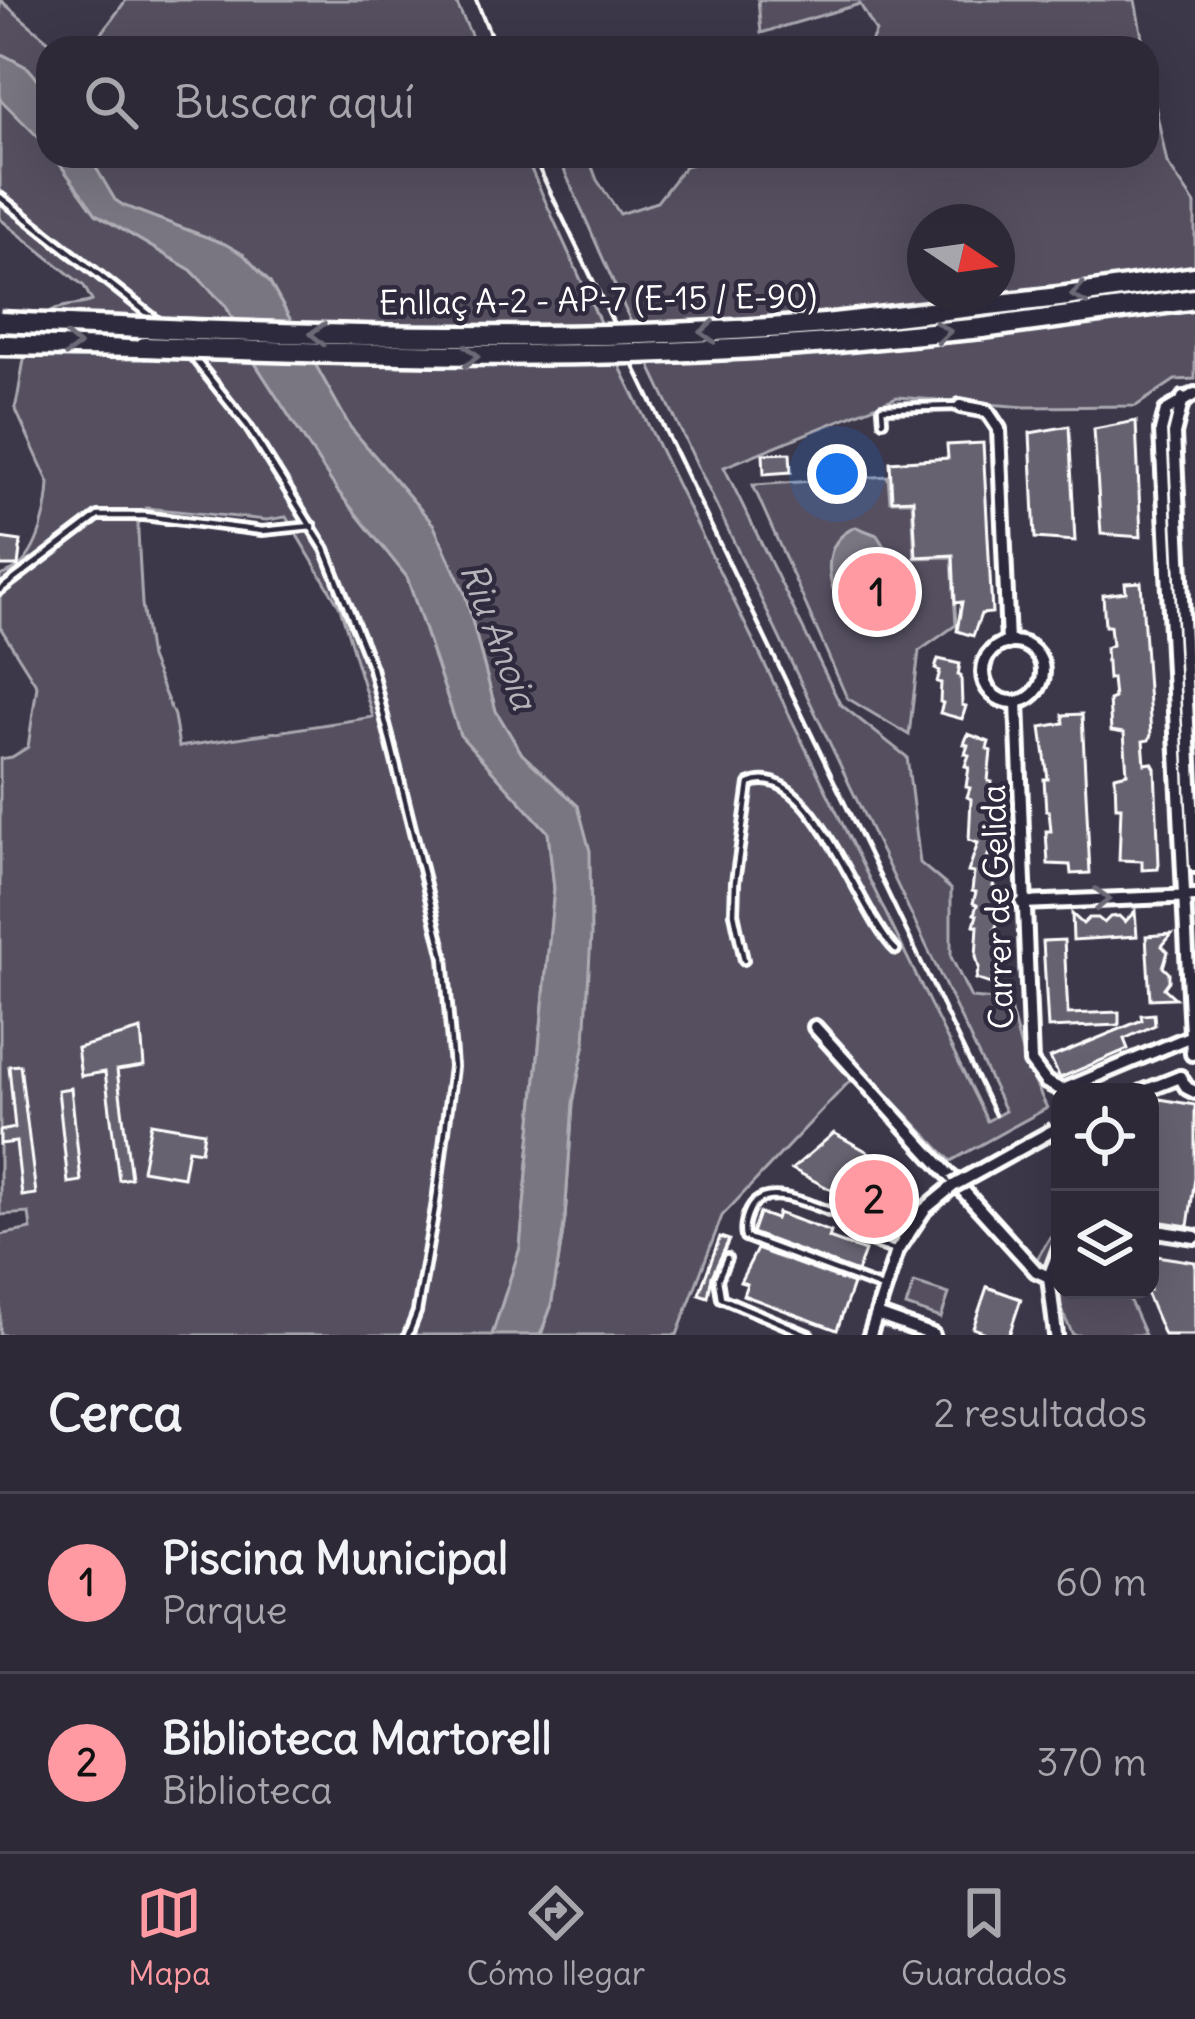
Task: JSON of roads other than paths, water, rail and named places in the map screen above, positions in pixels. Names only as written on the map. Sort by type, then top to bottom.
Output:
[{"type":"highway","name":"Enllaç A-2 - AP-7 (E-15 / E-90)","points":[[0,345],[513,356],[665,353],[1195,277]]},
{"type":"highway","name":"Enllaç A-2 - AP-7 (E-15 / E-90)","points":[[0,322],[508,337],[826,333],[982,328],[1195,299]]},
{"type":"street","points":[[1189,396],[1174,434],[1189,570],[1195,866]]},
{"type":"street","points":[[1189,396],[1166,411],[1161,430],[1193,1053],[1182,1063],[1180,1077],[1195,1092]]},
{"type":"street","points":[[960,406],[987,411],[999,429],[1008,643]]},
{"type":"street","points":[[1167,570],[1189,570]]},
{"type":"street","points":[[1008,643],[1027,645],[1043,668],[1040,687],[1017,702],[997,698],[985,682],[985,662],[998,646],[1008,643]]},
{"type":"street","name":"Carrer de Gelida","points":[[1017,702],[1031,1062],[1051,1084]]},
{"type":"street","points":[[1175,733],[1192,733]]},
{"type":"street","points":[[1022,903],[1188,895]]},
{"type":"street","points":[[815,1027],[1036,1271],[1049,1277]]},
{"type":"street","points":[[1083,1083],[1190,1036]]},
{"type":"street","points":[[1159,1085],[1180,1077]]},
{"type":"street","points":[[870,1335],[897,1250],[925,1209],[953,1186],[1051,1131]]},
{"type":"street","points":[[1159,1231],[1195,1237]]},
{"type":"street","points":[[1051,1272],[1056,1335]]},
{"type":"street","points":[[877,1315],[933,1335]]},
{"type":"lane","points":[[0,197],[154,316],[215,380],[325,549],[372,668],[444,957],[453,1066],[436,1202],[409,1335]]},
{"type":"lane","points":[[883,422],[882,408],[960,406]]},
{"type":"lane","points":[[0,590],[98,516],[144,516],[262,531],[312,526]]},
{"type":"lane","points":[[744,960],[734,914],[735,882],[749,784],[762,778],[775,781],[793,795],[823,827],[896,950]]},
{"type":"lane","points":[[882,1288],[745,1237],[742,1233],[752,1203],[776,1195],[851,1220],[864,1240],[897,1250]]},
{"type":"lane","points":[[727,1258],[718,1279],[721,1298],[809,1335]]},
{"type":"railway","points":[[476,0],[491,36]]},
{"type":"railway","points":[[539,168],[995,1115]]},
{"type":"place","name":"Piscina Municipal","points":[[877,592]]},
{"type":"place","name":"Biblioteca Martorell","points":[[874,1199]]},
{"type":"water label","name":"Riu Anoia","points":[[499,636]]}]
